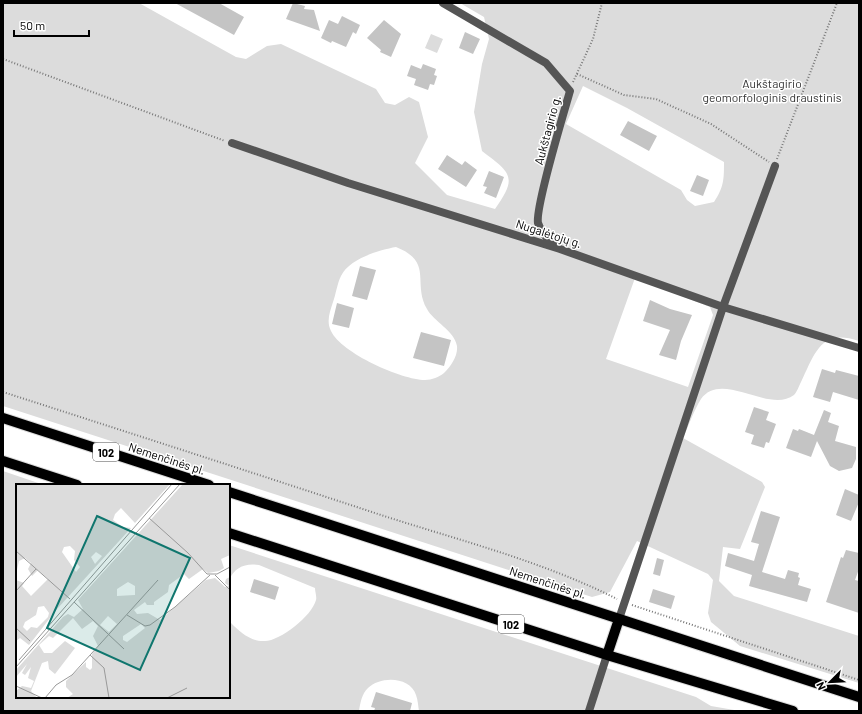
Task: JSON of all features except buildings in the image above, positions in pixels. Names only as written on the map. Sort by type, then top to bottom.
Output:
[{"type":"main road","name":"Nemenčinės pl.","points":[[3,418],[206,484]]},
{"type":"main road","points":[[3,461],[74,484]]},
{"type":"main road","name":"Nemenčinės pl.","points":[[230,492],[859,697]]},
{"type":"main road","name":"102","points":[[230,534],[607,655],[793,711]]},
{"type":"main road","points":[[607,655],[619,619]]},
{"type":"street","name":"Aukštagirio g.","points":[[443,3],[546,63],[570,91],[540,201],[538,222],[546,238],[560,249]]},
{"type":"street","name":"Nugalėtojų g.","points":[[232,144],[348,183],[560,249],[723,306],[859,348]]},
{"type":"street","points":[[619,619],[723,306],[775,166]]},
{"type":"street","points":[[589,711],[607,655]]},
{"type":"path","points":[[570,91],[593,39],[602,3]]},
{"type":"path","points":[[577,74],[624,95],[656,99],[711,124],[775,166],[837,3]]},
{"type":"path","points":[[3,59],[232,144]]},
{"type":"path","points":[[3,392],[255,472],[521,560],[586,583],[625,603],[859,680]]},
{"type":"green space","name":"Aukštagirio geomorfologinis draustinis","points":[[3,3],[139,3],[236,57],[246,59],[267,46],[281,44],[376,89],[385,103],[395,105],[409,97],[419,102],[428,137],[415,163],[447,195],[495,209],[507,190],[509,182],[508,176],[500,165],[482,151],[474,112],[482,64],[489,39],[484,17],[460,3],[859,3],[859,341],[846,338],[836,338],[821,346],[815,353],[795,394],[784,399],[772,400],[733,390],[721,389],[710,391],[698,403],[683,438],[762,482],[765,487],[740,549],[723,547],[719,581],[734,596],[859,636],[859,683],[740,646],[711,622],[708,613],[713,580],[708,574],[637,541],[610,592],[592,597],[3,406]],"holes":[[[583,86],[627,108],[724,162],[723,183],[714,202],[695,206],[687,200],[681,190],[566,124]],[[396,247],[408,253],[415,259],[419,266],[421,290],[427,309],[455,340],[457,350],[454,361],[444,373],[435,378],[425,380],[415,379],[373,364],[347,348],[331,331],[329,320],[330,313],[338,282],[345,270],[357,260],[389,248]],[[635,278],[710,307],[713,315],[688,387],[606,359]]]},
{"type":"green space","points":[[431,34],[443,39],[437,53],[425,48]]},
{"type":"green space","points":[[3,471],[41,484],[16,484],[16,698],[230,698],[230,616],[231,623],[246,636],[260,641],[271,640],[287,632],[302,620],[313,606],[316,597],[315,588],[259,565],[245,565],[237,569],[230,578],[230,545],[696,697],[711,706],[740,711],[419,711],[417,697],[413,689],[408,684],[401,681],[387,680],[373,684],[366,690],[359,711],[3,711]]}]
